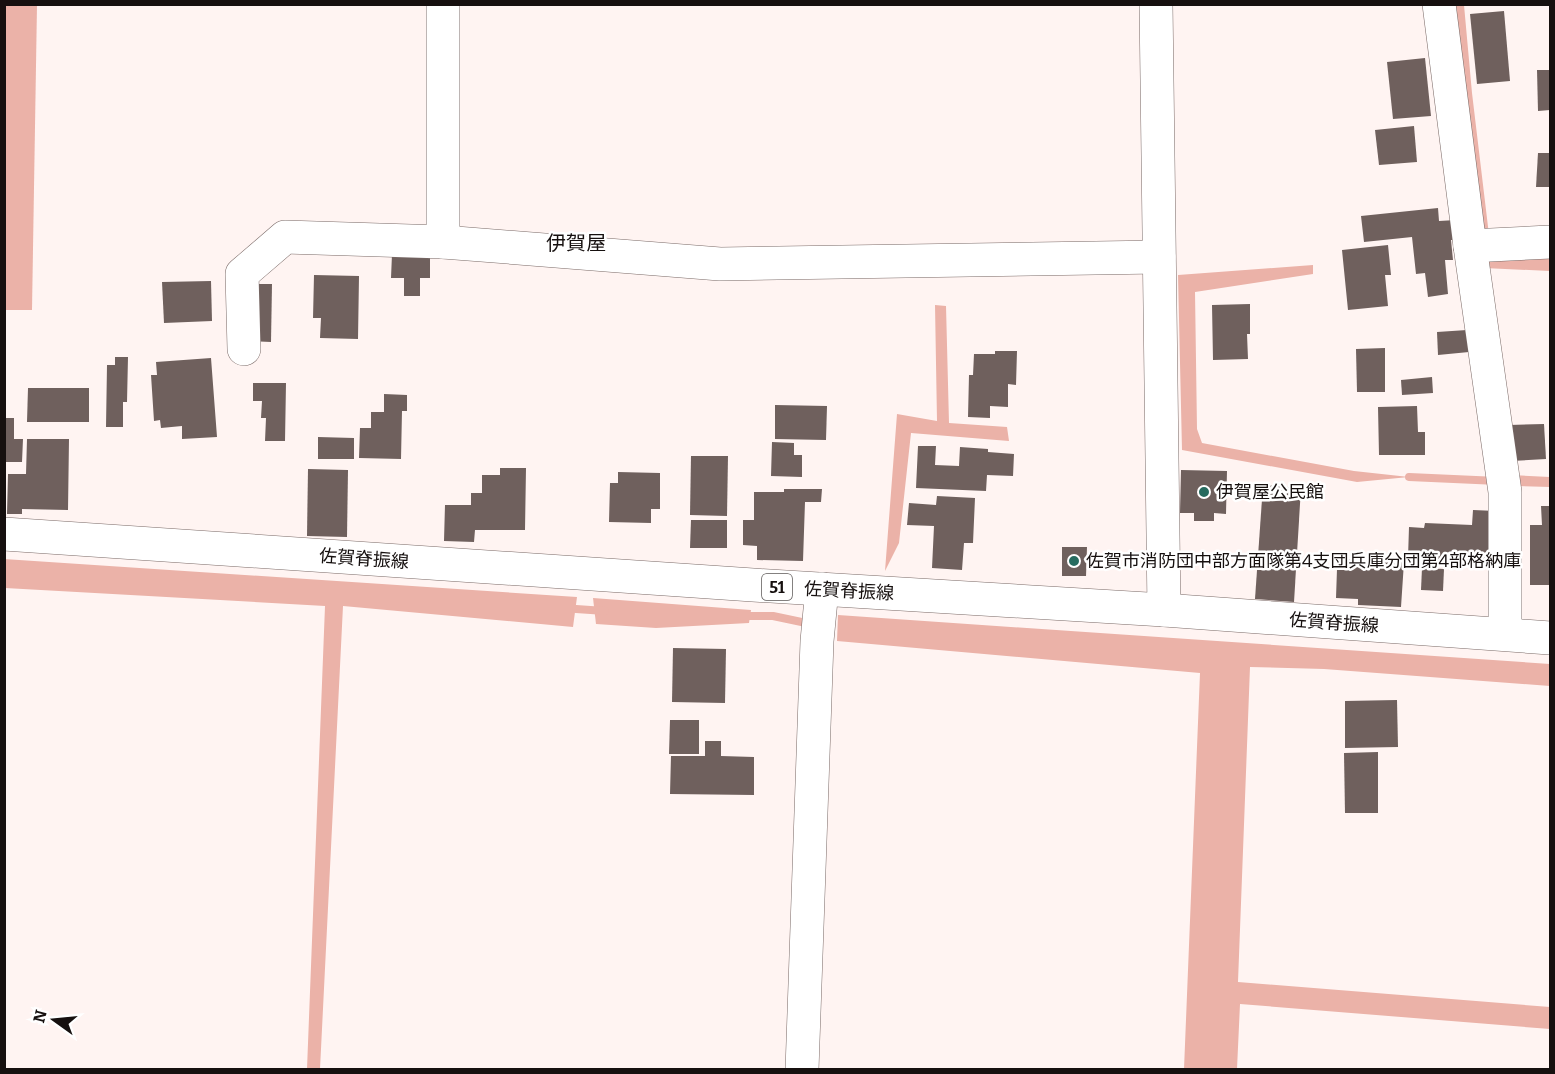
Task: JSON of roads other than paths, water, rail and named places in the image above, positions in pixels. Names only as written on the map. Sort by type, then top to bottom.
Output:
[{"type":"street","points":[[443,4],[443,242]]},
{"type":"street","points":[[1156,4],[1164,610]]},
{"type":"street","points":[[1439,4],[1482,246],[1504,481],[1505,634]]},
{"type":"street","points":[[244,349],[242,274],[285,237],[443,242],[720,264],[1159,257]]},
{"type":"street","points":[[1482,246],[1551,242]]},
{"type":"street","name":"佐賀脊振線","points":[[4,534],[822,597],[1164,610],[1551,638]]},
{"type":"street","points":[[802,1070],[817,641],[822,597]]},
{"type":"waterway","points":[[1409,477],[1498,481]]},
{"type":"waterway","points":[[576,609],[605,611]]},
{"type":"waterway","points":[[741,616],[773,616],[811,624]]},
{"type":"place","name":"伊賀屋公民館","points":[[1204,492]]},
{"type":"place","name":"佐賀市消防団中部方面隊第4支団兵庫分団第4部格納庫","points":[[1074,561]]},
{"type":"district","name":"伊賀屋","points":[[576,243]]}]
